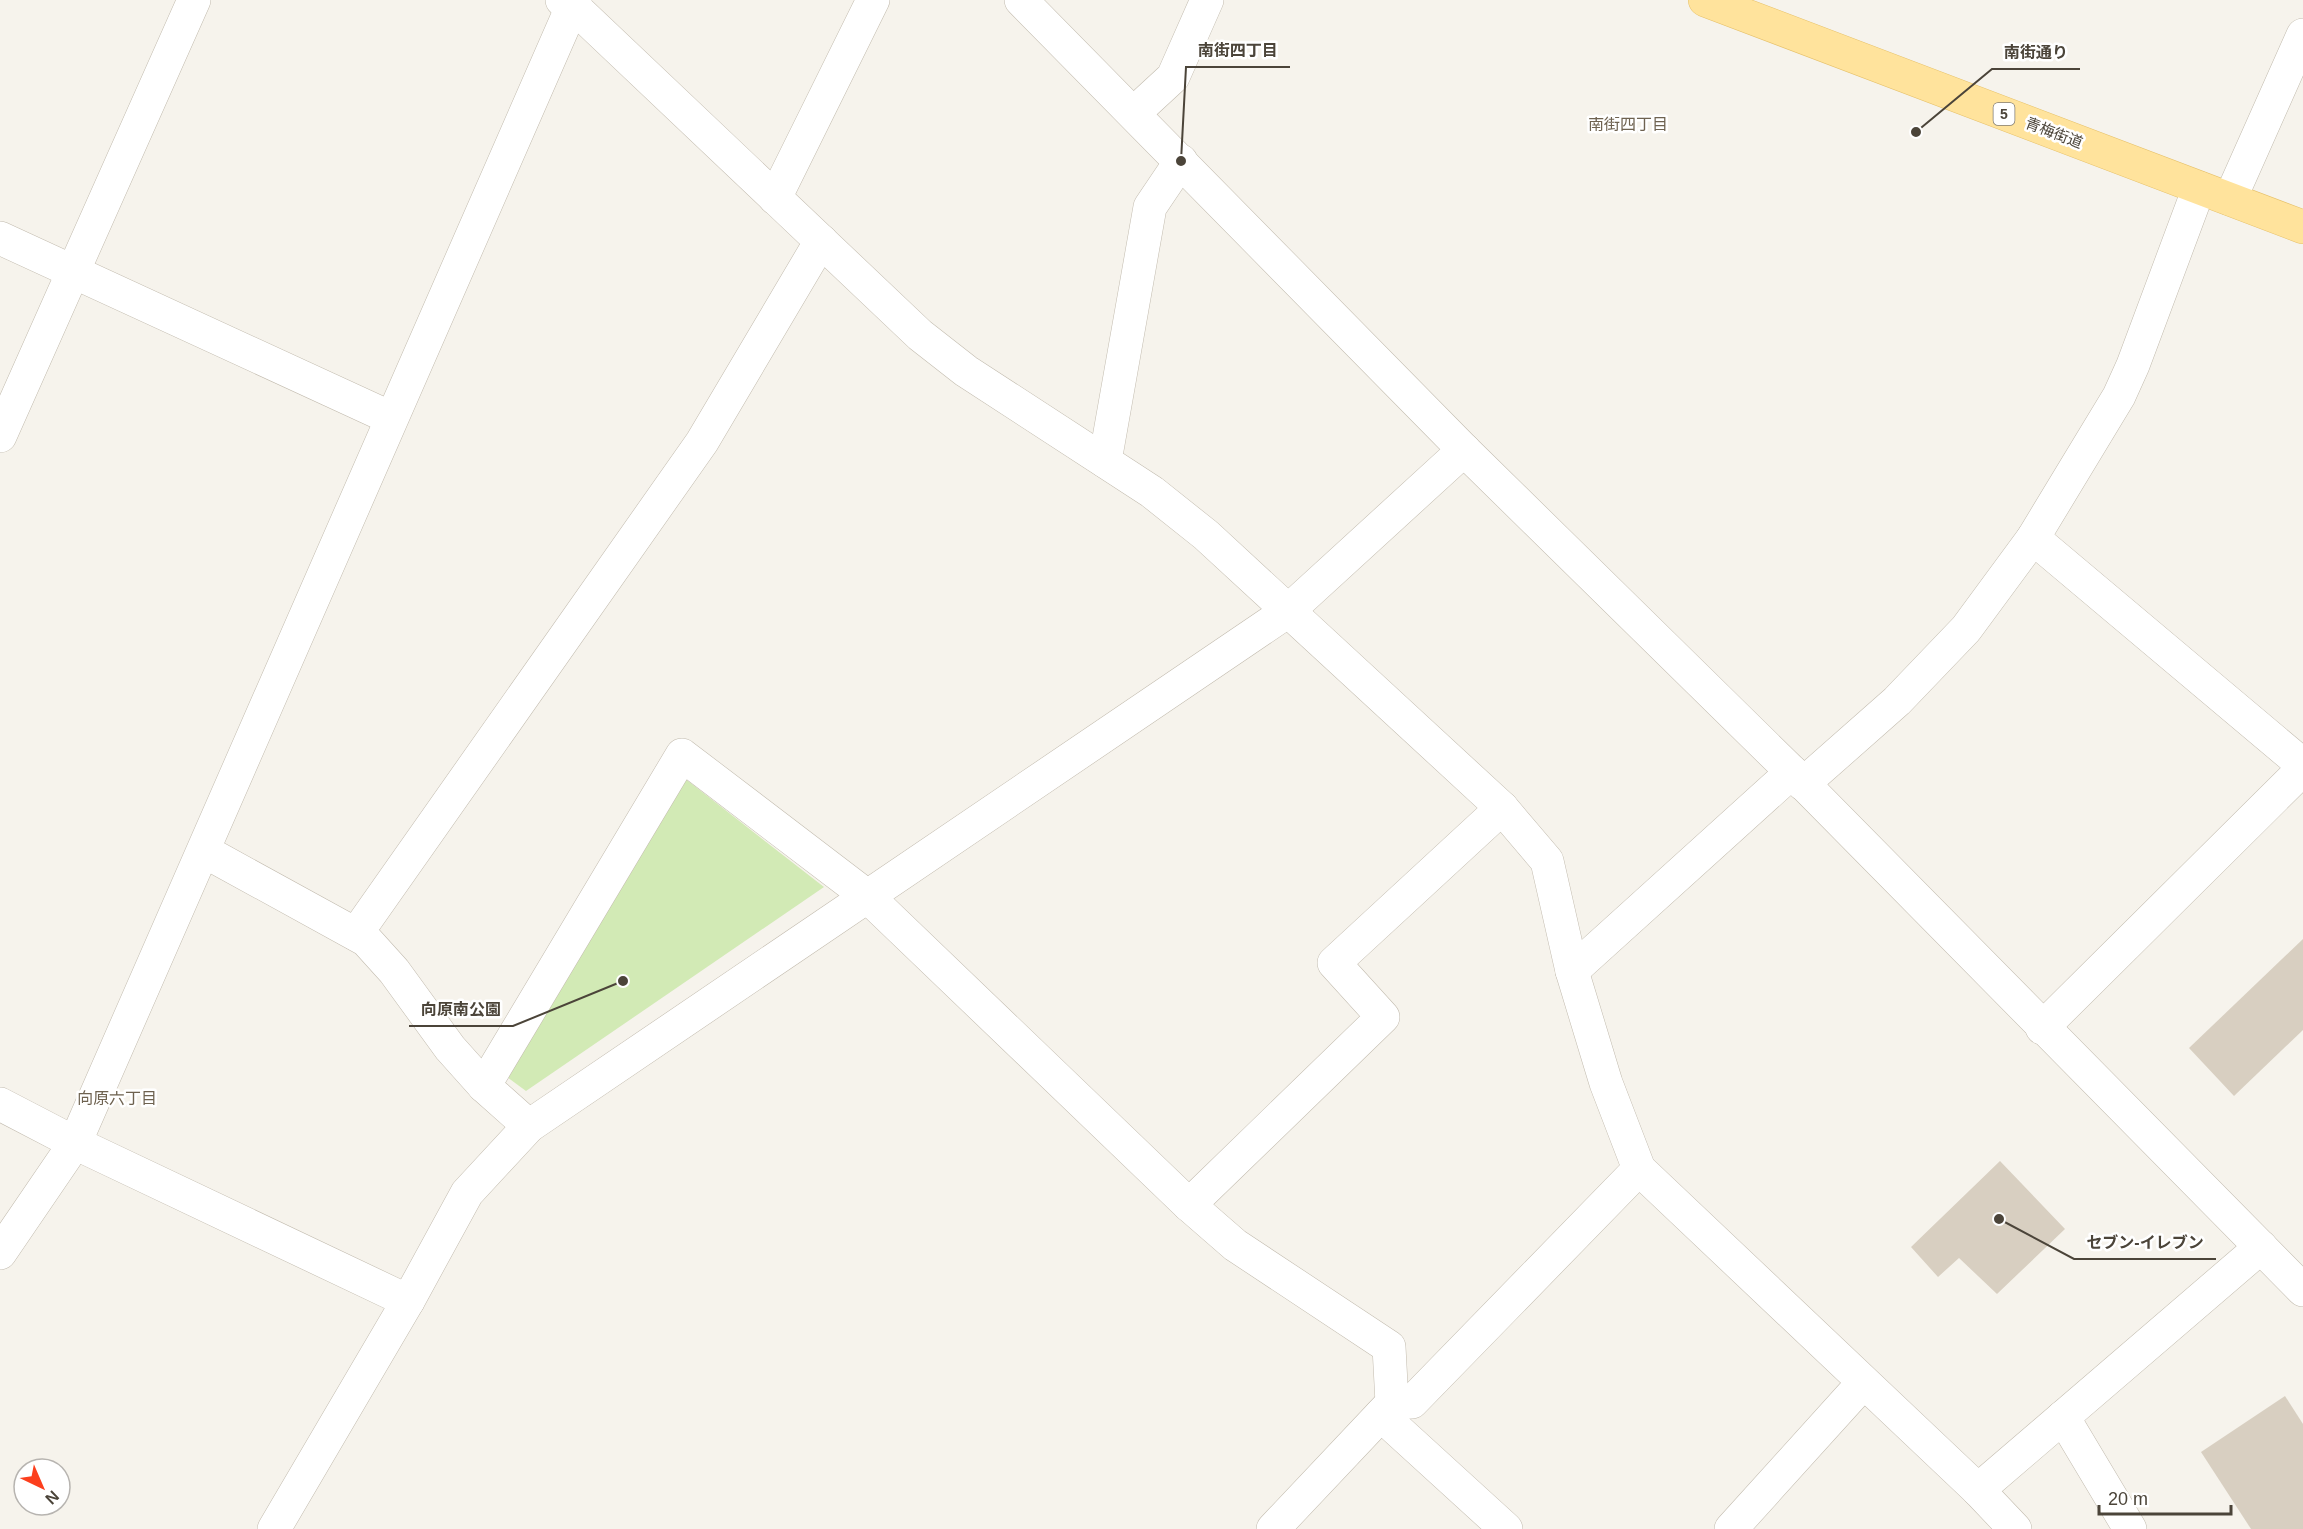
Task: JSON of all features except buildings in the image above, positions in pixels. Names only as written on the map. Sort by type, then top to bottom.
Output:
[{"type":"main road","name":"青梅街道","points":[[1705,0],[2303,227]]},
{"type":"street","points":[[0,436],[194,0]]},
{"type":"street","points":[[775,198],[873,0]]},
{"type":"street","points":[[1021,0],[1464,450],[1797,778],[2042,1028],[2118,1100],[2303,1290]]},
{"type":"street","points":[[1134,113],[1173,77],[1207,0]]},
{"type":"street","points":[[0,1253],[75,1143],[204,851],[570,2],[775,198],[942,353],[1152,492],[1206,535],[1502,808],[1547,861],[1572,971],[1606,1083],[1639,1169],[1978,1490],[2015,1529]]},
{"type":"street","points":[[2230,199],[2303,35]]},
{"type":"street","points":[[1105,461],[1150,207],[1181,161]]},
{"type":"street","points":[[1572,971],[1797,778],[1897,701],[1966,628],[2033,538],[2119,396],[2133,365],[2199,188]]},
{"type":"street","points":[[0,238],[391,418]]},
{"type":"street","points":[[356,934],[702,442],[821,241]]},
{"type":"street","points":[[274,1529],[408,1301],[467,1193],[529,1126],[1288,611],[1464,450]]},
{"type":"street","points":[[2033,538],[2303,767],[2042,1028]]},
{"type":"street","points":[[484,1086],[682,755],[867,896],[1189,1205],[1235,1245],[1389,1347],[1386,1409],[1506,1529]]},
{"type":"street","points":[[1189,1205],[1383,1017],[1334,963],[1502,808]]},
{"type":"street","points":[[204,851],[366,940],[394,971],[450,1048],[484,1086],[529,1126]]},
{"type":"street","points":[[0,1104],[75,1143],[408,1301]]},
{"type":"street","points":[[1273,1529],[1386,1409],[1412,1402],[1639,1169]]},
{"type":"street","points":[[1978,1490],[2260,1247]]},
{"type":"street","points":[[1731,1529],[1863,1383]]},
{"type":"street","points":[[2062,1418],[2130,1529]]},
{"type":"green space","points":[[683,777],[824,887],[526,1091],[503,1074]]},
{"type":"place","name":"南街通り","points":[[1916,132]]},
{"type":"place","name":"南街四丁目","points":[[1181,161]]},
{"type":"place","name":"向原南公園","points":[[623,981]]},
{"type":"place","name":"セブン-イレブン","points":[[1999,1219]]},
{"type":"district","name":"南街四丁目","points":[[1628,124]]},
{"type":"district","name":"向原六丁目","points":[[117,1098]]}]
